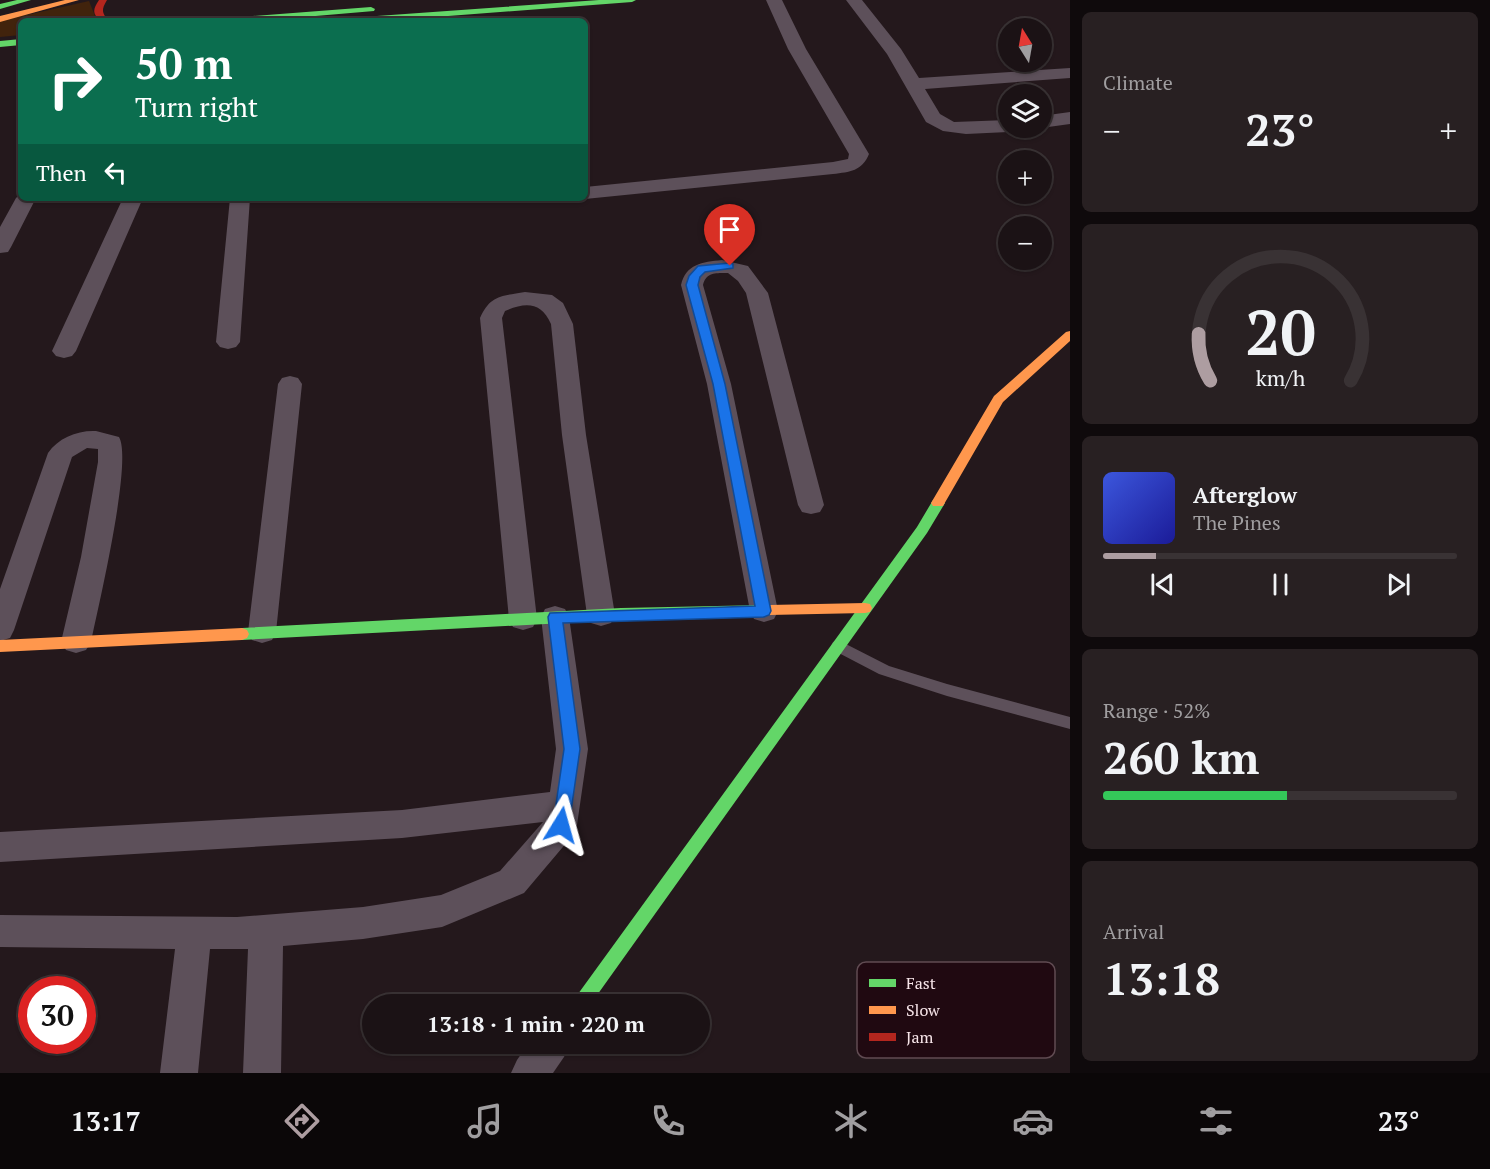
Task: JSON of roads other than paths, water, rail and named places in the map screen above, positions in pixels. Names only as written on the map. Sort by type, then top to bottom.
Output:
[{"type":"main road","points":[[0,7],[27,0]]},
{"type":"main road","points":[[0,19],[75,0]]},
{"type":"main road","points":[[101,18],[98,14],[98,8],[103,0]]},
{"type":"main road","points":[[265,18],[492,0]]},
{"type":"main road","points":[[389,18],[632,0]]},
{"type":"main road","points":[[0,44],[18,42]]},
{"type":"main road","points":[[587,994],[922,530],[999,399],[1070,335]]},
{"type":"main road","points":[[0,646],[555,617],[866,608]]},
{"type":"street","points":[[588,193],[833,168],[848,166],[856,162],[859,154],[797,49],[774,0]]},
{"type":"street","points":[[854,0],[895,53],[926,110],[939,122],[950,127],[998,126]]},
{"type":"street","points":[[912,84],[1070,73]]},
{"type":"street","points":[[1052,120],[1070,118]]},
{"type":"street","points":[[0,247],[24,201]]},
{"type":"street","points":[[64,351],[132,201]]},
{"type":"street","points":[[228,342],[240,201]]},
{"type":"street","points":[[764,611],[719,384],[692,285],[694,276],[702,268],[730,266],[745,272],[757,293],[811,505]]},
{"type":"street","points":[[523,619],[491,318],[496,307],[507,302],[525,299],[543,300],[555,308],[562,324],[574,435],[601,615]]},
{"type":"street","points":[[262,632],[290,384]]},
{"type":"street","points":[[0,630],[61,453],[75,443],[94,438],[110,443],[111,462],[76,642]]},
{"type":"street","points":[[0,931],[194,933],[363,923],[442,911],[512,882],[561,825],[572,749],[555,617]]},
{"type":"street","points":[[0,847],[402,824],[564,805]]},
{"type":"street","points":[[262,1073],[266,930]]},
{"type":"street","points":[[179,1073],[194,933]]},
{"type":"street","points":[[530,1073],[544,1054]]},
{"type":"lane","points":[[838,646],[884,670],[947,690],[1070,723]]}]
